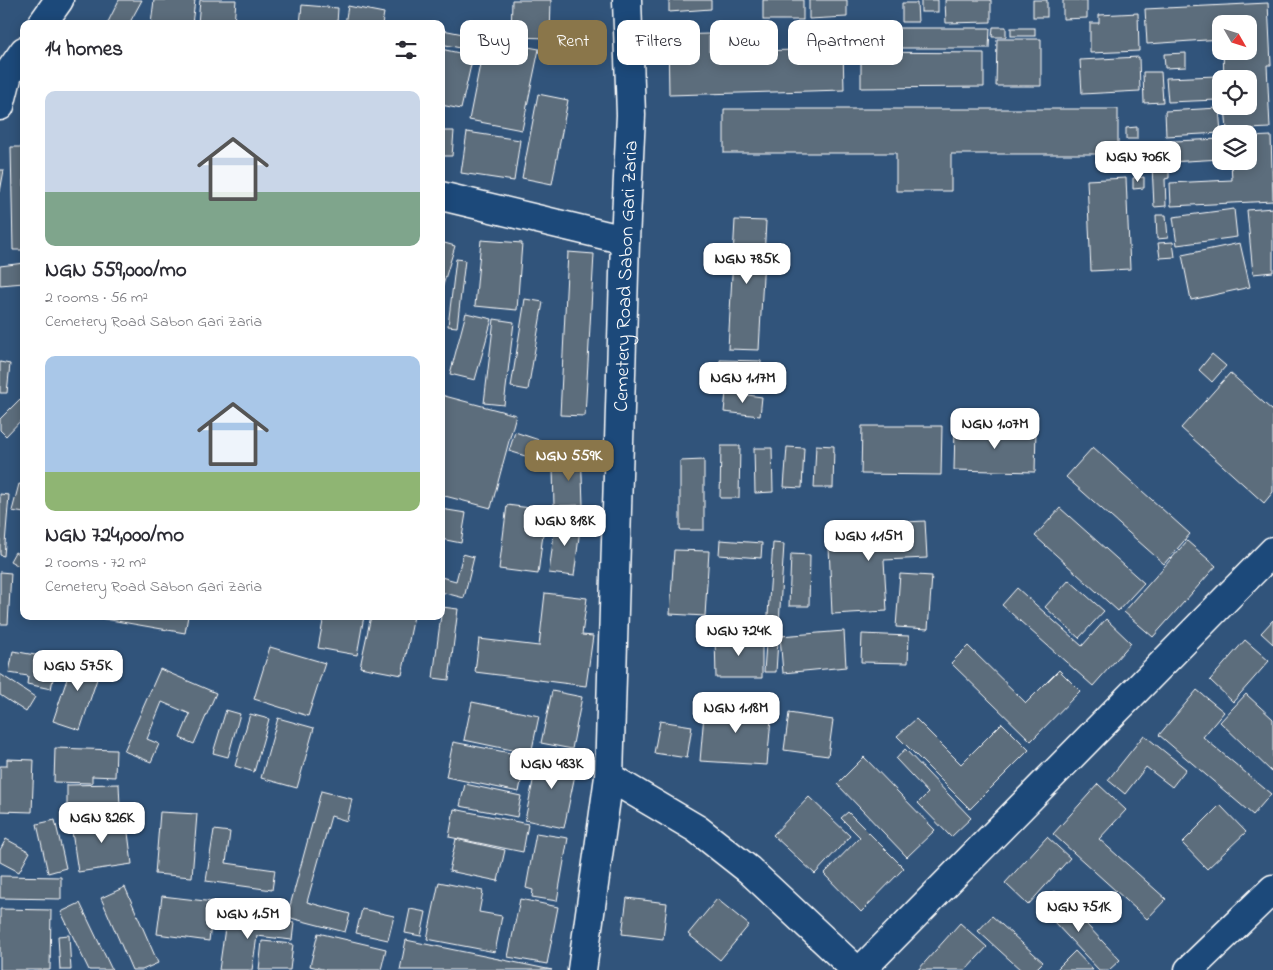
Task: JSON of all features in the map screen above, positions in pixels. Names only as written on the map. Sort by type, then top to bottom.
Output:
[{"type":"street","points":[[45,20],[58,0]]},
{"type":"street","name":"Cemetery Road Sabon Gari Zaria","points":[[582,970],[609,777],[625,240],[631,115],[627,0]]},
{"type":"street","points":[[6,108],[4,62],[20,53]]},
{"type":"street","points":[[445,197],[625,240]]},
{"type":"street","points":[[861,970],[1273,551]]},
{"type":"street","points":[[609,777],[697,829],[750,870],[856,970]]},
{"type":"street","points":[[1189,970],[1273,889]]},
{"type":"building","points":[[119,0],[142,0],[131,20],[109,20]]},
{"type":"building","points":[[154,0],[195,0],[192,20],[152,20]]},
{"type":"building","points":[[200,0],[236,0],[234,20],[198,20]]},
{"type":"building","points":[[512,0],[551,0],[550,20],[538,20],[538,38],[528,37],[528,20],[511,20]]},
{"type":"building","points":[[669,0],[711,0],[711,9],[669,12]]},
{"type":"building","points":[[763,0],[803,0],[803,20],[763,20]]},
{"type":"building","points":[[809,0],[847,0],[847,17],[809,19]]},
{"type":"building","points":[[921,0],[938,0],[938,12],[921,12]]},
{"type":"building","points":[[945,0],[991,0],[991,22],[946,23]]},
{"type":"building","points":[[1033,0],[1047,0],[1047,17],[1033,17]]},
{"type":"building","points":[[1063,0],[1087,0],[1087,18],[1063,19]]},
{"type":"building","points":[[902,3],[917,3],[918,22],[903,22]]},
{"type":"building","points":[[1268,3],[1271,65],[1267,65],[1270,128],[1257,129],[1257,125],[1227,125],[1226,115],[1257,115],[1257,70],[1224,70],[1223,60],[1258,60],[1258,15],[1212,15],[1212,40],[1147,44],[1145,9]]},
{"type":"building","points":[[302,5],[338,8],[337,20],[300,20]]},
{"type":"building","points":[[348,6],[384,13],[383,20],[346,20]]},
{"type":"building","points":[[1138,13],[1139,51],[1090,53],[1090,23],[1099,23],[1099,15]]},
{"type":"building","points":[[993,27],[1006,27],[1006,37],[992,37]]},
{"type":"building","points":[[903,28],[990,28],[989,48],[903,48]]},
{"type":"building","points":[[1011,28],[1035,28],[1035,36],[1011,36]]},
{"type":"building","points":[[445,30],[460,33],[460,48],[445,45]]},
{"type":"building","points":[[700,34],[709,34],[710,65],[778,65],[778,50],[788,50],[788,65],[843,65],[844,90],[669,95],[668,65],[700,65]]},
{"type":"building","points":[[997,39],[1041,39],[1041,86],[996,86]]},
{"type":"building","points":[[528,47],[538,49],[522,130],[469,120],[480,65],[528,65]]},
{"type":"building","points":[[445,50],[460,53],[460,65],[471,65],[461,109],[445,106]]},
{"type":"building","points":[[903,52],[984,53],[984,87],[861,88],[861,65],[903,65]]},
{"type":"building","points":[[1186,53],[1186,67],[1165,68],[1164,54]]},
{"type":"building","points":[[1139,57],[1140,91],[1082,94],[1080,60]]},
{"type":"building","points":[[1143,72],[1161,72],[1163,102],[1144,103]]},
{"type":"building","points":[[1212,76],[1212,100],[1168,102],[1166,78]]},
{"type":"building","points":[[538,94],[568,100],[552,184],[522,178]]},
{"type":"building","points":[[1212,108],[1212,115],[1220,115],[1220,125],[1212,125],[1212,133],[1166,136],[1165,111]]},
{"type":"building","points":[[724,109],[1118,109],[1118,154],[951,154],[951,191],[896,191],[896,153],[724,153]]},
{"type":"building","points":[[1137,127],[1137,139],[1126,139],[1126,128]]},
{"type":"building","points":[[445,131],[454,131],[452,156],[445,156]]},
{"type":"building","points":[[467,132],[520,140],[514,181],[461,173]]},
{"type":"building","points":[[1271,136],[1273,201],[1171,206],[1170,183],[1232,180],[1231,170],[1257,170],[1257,137]]},
{"type":"building","points":[[1212,139],[1212,160],[1169,162],[1169,178],[1165,179],[1166,206],[1154,207],[1151,142]]},
{"type":"building","points":[[1137,145],[1137,154],[1127,155],[1126,146]]},
{"type":"building","points":[[11,147],[20,147],[20,250],[13,250]]},
{"type":"building","points":[[0,170],[4,170],[0,192]]},
{"type":"building","points":[[1144,177],[1144,188],[1133,189],[1133,178]]},
{"type":"building","points":[[1126,178],[1130,269],[1091,271],[1087,180]]},
{"type":"building","points":[[1273,208],[1273,272],[1253,274],[1247,210]]},
{"type":"building","points":[[1234,209],[1237,237],[1177,245],[1173,217]]},
{"type":"building","points":[[1156,215],[1166,215],[1168,238],[1157,239]]},
{"type":"building","points":[[735,220],[766,221],[759,350],[728,349]]},
{"type":"building","points":[[481,240],[522,243],[517,310],[475,306]]},
{"type":"building","points":[[1173,242],[1175,257],[1160,258],[1158,243]]},
{"type":"building","points":[[445,243],[455,246],[445,279]]},
{"type":"building","points":[[1240,243],[1250,287],[1191,300],[1182,255]]},
{"type":"building","points":[[568,252],[594,254],[585,416],[560,415]]},
{"type":"building","points":[[456,259],[465,260],[457,327],[448,326]]},
{"type":"building","points":[[20,264],[20,283],[0,285],[0,266]]},
{"type":"building","points":[[525,299],[543,302],[528,390],[511,387]]},
{"type":"building","points":[[466,313],[492,319],[475,380],[450,374]]},
{"type":"building","points":[[494,319],[514,322],[504,405],[484,403]]},
{"type":"building","points":[[1212,354],[1226,366],[1212,382],[1199,370]]},
{"type":"building","points":[[720,360],[761,361],[760,385],[720,384]]},
{"type":"building","points":[[0,362],[10,364],[7,393],[0,393]]},
{"type":"building","points":[[1230,373],[1273,411],[1273,492],[1264,503],[1181,428]]},
{"type":"building","points":[[726,392],[762,397],[760,416],[724,412]]},
{"type":"building","points":[[445,396],[516,415],[491,508],[445,496]]},
{"type":"building","points":[[20,399],[20,421],[6,436],[0,430],[0,419]]},
{"type":"building","points":[[862,426],[942,426],[941,475],[861,474]]},
{"type":"building","points":[[955,428],[1036,428],[1035,472],[954,470]]},
{"type":"building","points":[[515,432],[551,444],[545,462],[509,451]]},
{"type":"building","points":[[816,445],[834,446],[833,488],[814,488]]},
{"type":"building","points":[[721,446],[740,446],[739,498],[720,498]]},
{"type":"building","points":[[787,447],[804,448],[802,488],[784,487]]},
{"type":"building","points":[[1093,447],[1190,534],[1164,564],[1066,477]]},
{"type":"building","points":[[581,448],[583,505],[554,506],[553,469],[569,469],[569,449]]},
{"type":"building","points":[[754,448],[772,448],[773,492],[755,493]]},
{"type":"building","points":[[704,460],[704,530],[680,530],[680,461]]},
{"type":"building","points":[[19,484],[20,484],[20,512],[12,511]]},
{"type":"building","points":[[0,494],[9,495],[4,556],[0,555]]},
{"type":"building","points":[[507,505],[546,510],[538,574],[499,569]]},
{"type":"building","points":[[1060,508],[1144,583],[1118,611],[1035,536]]},
{"type":"building","points":[[445,510],[466,513],[461,543],[445,540]]},
{"type":"building","points":[[556,518],[581,521],[574,576],[549,573]]},
{"type":"building","points":[[925,521],[927,558],[884,560],[887,611],[832,614],[828,524],[856,522],[857,531],[884,530],[884,523]]},
{"type":"building","points":[[720,540],[762,543],[761,558],[719,555]]},
{"type":"building","points":[[1187,541],[1216,566],[1153,637],[1124,612]]},
{"type":"building","points":[[773,543],[784,544],[776,672],[764,672]]},
{"type":"building","points":[[674,550],[709,551],[705,616],[670,614]]},
{"type":"building","points":[[15,552],[20,555],[20,567],[10,561]]},
{"type":"building","points":[[463,554],[474,557],[464,598],[445,593],[445,578],[456,581]]},
{"type":"building","points":[[791,554],[810,555],[809,606],[789,606]]},
{"type":"building","points":[[0,572],[11,573],[8,624],[0,624]]},
{"type":"building","points":[[900,574],[932,576],[928,629],[896,627]]},
{"type":"building","points":[[1069,580],[1104,611],[1079,638],[1045,607]]},
{"type":"building","points":[[1017,588],[1082,646],[1106,619],[1131,643],[1093,686],[1002,605]]},
{"type":"building","points":[[545,593],[587,598],[582,635],[593,636],[586,686],[475,672],[479,639],[539,646]]},
{"type":"building","points":[[445,607],[458,609],[449,680],[433,678],[440,620],[445,620]]},
{"type":"building","points":[[110,620],[187,620],[185,633]]},
{"type":"building","points":[[323,620],[363,620],[357,655],[318,648]]},
{"type":"building","points":[[370,620],[413,620],[402,675],[360,667]]},
{"type":"building","points":[[1273,620],[1273,644],[1261,633]]},
{"type":"building","points":[[844,631],[846,667],[783,673],[780,636]]},
{"type":"building","points":[[862,634],[909,636],[908,663],[861,662]]},
{"type":"building","points":[[715,636],[762,636],[762,678],[716,678]]},
{"type":"building","points":[[1245,640],[1269,661],[1233,702],[1210,680]]},
{"type":"building","points":[[968,646],[1026,703],[1059,670],[1080,691],[1031,741],[951,663]]},
{"type":"building","points":[[270,647],[325,663],[308,716],[254,699]]},
{"type":"building","points":[[13,651],[57,659],[51,689],[27,684],[28,676],[9,673]]},
{"type":"building","points":[[75,655],[102,664],[80,730],[53,721]]},
{"type":"building","points":[[160,669],[216,693],[194,744],[180,738],[190,714],[162,702],[147,739],[159,744],[151,762],[124,751]]},
{"type":"building","points":[[0,674],[35,697],[26,712],[0,695]]},
{"type":"building","points":[[1197,690],[1224,712],[1203,737],[1271,794],[1253,815],[1159,735]]},
{"type":"building","points":[[552,691],[582,697],[572,749],[541,743]]},
{"type":"building","points":[[1246,694],[1273,719],[1273,773],[1220,722]]},
{"type":"building","points":[[472,702],[539,716],[531,754],[464,740]]},
{"type":"building","points":[[705,703],[772,707],[767,765],[700,761]]},
{"type":"building","points":[[226,710],[240,714],[228,757],[213,753]]},
{"type":"building","points":[[789,713],[833,720],[828,756],[784,750]]},
{"type":"building","points":[[250,714],[269,719],[254,772],[235,766]]},
{"type":"building","points":[[278,718],[314,728],[297,788],[261,778]]},
{"type":"building","points":[[916,719],[961,764],[1002,723],[1029,750],[970,809],[897,736]]},
{"type":"building","points":[[660,721],[692,726],[687,758],[654,753]]},
{"type":"building","points":[[1144,735],[1186,769],[1172,787],[1146,767],[1125,794],[1108,780]]},
{"type":"building","points":[[453,742],[526,756],[519,792],[446,777]]},
{"type":"building","points":[[55,748],[116,750],[115,777],[92,776],[92,783],[54,782]]},
{"type":"building","points":[[905,749],[971,818],[951,837],[918,803],[928,793],[896,759]]},
{"type":"building","points":[[539,752],[578,760],[564,828],[525,820]]},
{"type":"building","points":[[864,757],[935,830],[907,857],[837,784]]},
{"type":"building","points":[[7,759],[34,760],[32,812],[0,811],[0,766],[7,766]]},
{"type":"building","points":[[119,784],[120,806],[95,807],[95,813],[67,814],[67,785]]},
{"type":"building","points":[[465,784],[521,796],[517,817],[460,806]]},
{"type":"building","points":[[1098,784],[1126,810],[1099,839],[1166,899],[1147,919],[1053,834]]},
{"type":"building","points":[[321,791],[352,799],[347,821],[331,816],[307,902],[350,914],[345,932],[287,917]]},
{"type":"building","points":[[809,797],[850,836],[815,874],[773,835]]},
{"type":"building","points":[[1220,805],[1246,832],[1207,869],[1182,843]]},
{"type":"building","points":[[454,809],[528,824],[523,852],[449,837]]},
{"type":"building","points":[[160,812],[197,814],[192,877],[155,874]]},
{"type":"building","points":[[848,812],[904,868],[861,912],[824,874],[860,837],[841,818]]},
{"type":"building","points":[[126,817],[132,864],[78,872],[71,825]]},
{"type":"building","points":[[55,820],[66,868],[48,873],[37,824]]},
{"type":"building","points":[[214,830],[230,832],[226,863],[275,870],[272,890],[206,881]]},
{"type":"building","points":[[536,833],[568,838],[557,901],[532,897],[533,890],[526,888]]},
{"type":"building","points":[[1047,837],[1070,858],[1028,905],[1005,883]]},
{"type":"building","points":[[6,839],[30,852],[19,872],[0,862],[0,850]]},
{"type":"building","points":[[456,839],[505,850],[498,881],[449,871]]},
{"type":"building","points":[[0,876],[61,877],[61,899],[0,898]]},
{"type":"building","points":[[439,882],[483,891],[479,912],[502,916],[495,952],[427,939]]},
{"type":"building","points":[[125,887],[158,963],[142,970],[132,970],[101,898]]},
{"type":"building","points":[[1055,891],[1120,960],[1109,970],[1099,970],[1039,906]]},
{"type":"building","points":[[162,896],[214,902],[209,941],[157,934]]},
{"type":"building","points":[[627,898],[667,903],[663,939],[622,934]]},
{"type":"building","points":[[520,899],[558,907],[547,964],[508,957]]},
{"type":"building","points":[[717,899],[749,925],[720,960],[688,934]]},
{"type":"building","points":[[80,903],[112,970],[89,970],[61,912]]},
{"type":"building","points":[[0,909],[51,910],[50,970],[0,970]]},
{"type":"building","points":[[362,909],[394,916],[388,940],[356,933]]},
{"type":"building","points":[[410,909],[426,912],[421,936],[405,933]]},
{"type":"building","points":[[227,914],[294,923],[292,940],[257,936],[252,970],[219,970]]},
{"type":"building","points":[[992,916],[1043,962],[1035,970],[1021,970],[978,931]]},
{"type":"building","points":[[960,923],[987,947],[966,970],[918,970]]},
{"type":"building","points":[[318,933],[386,949],[381,970],[326,970],[310,966]]},
{"type":"building","points":[[69,935],[71,970],[60,970],[58,936]]},
{"type":"building","points":[[406,940],[552,970],[400,970]]},
{"type":"building","points":[[262,941],[293,944],[290,970],[259,970]]},
{"type":"building","points":[[1075,951],[1093,970],[1056,970]]}]
